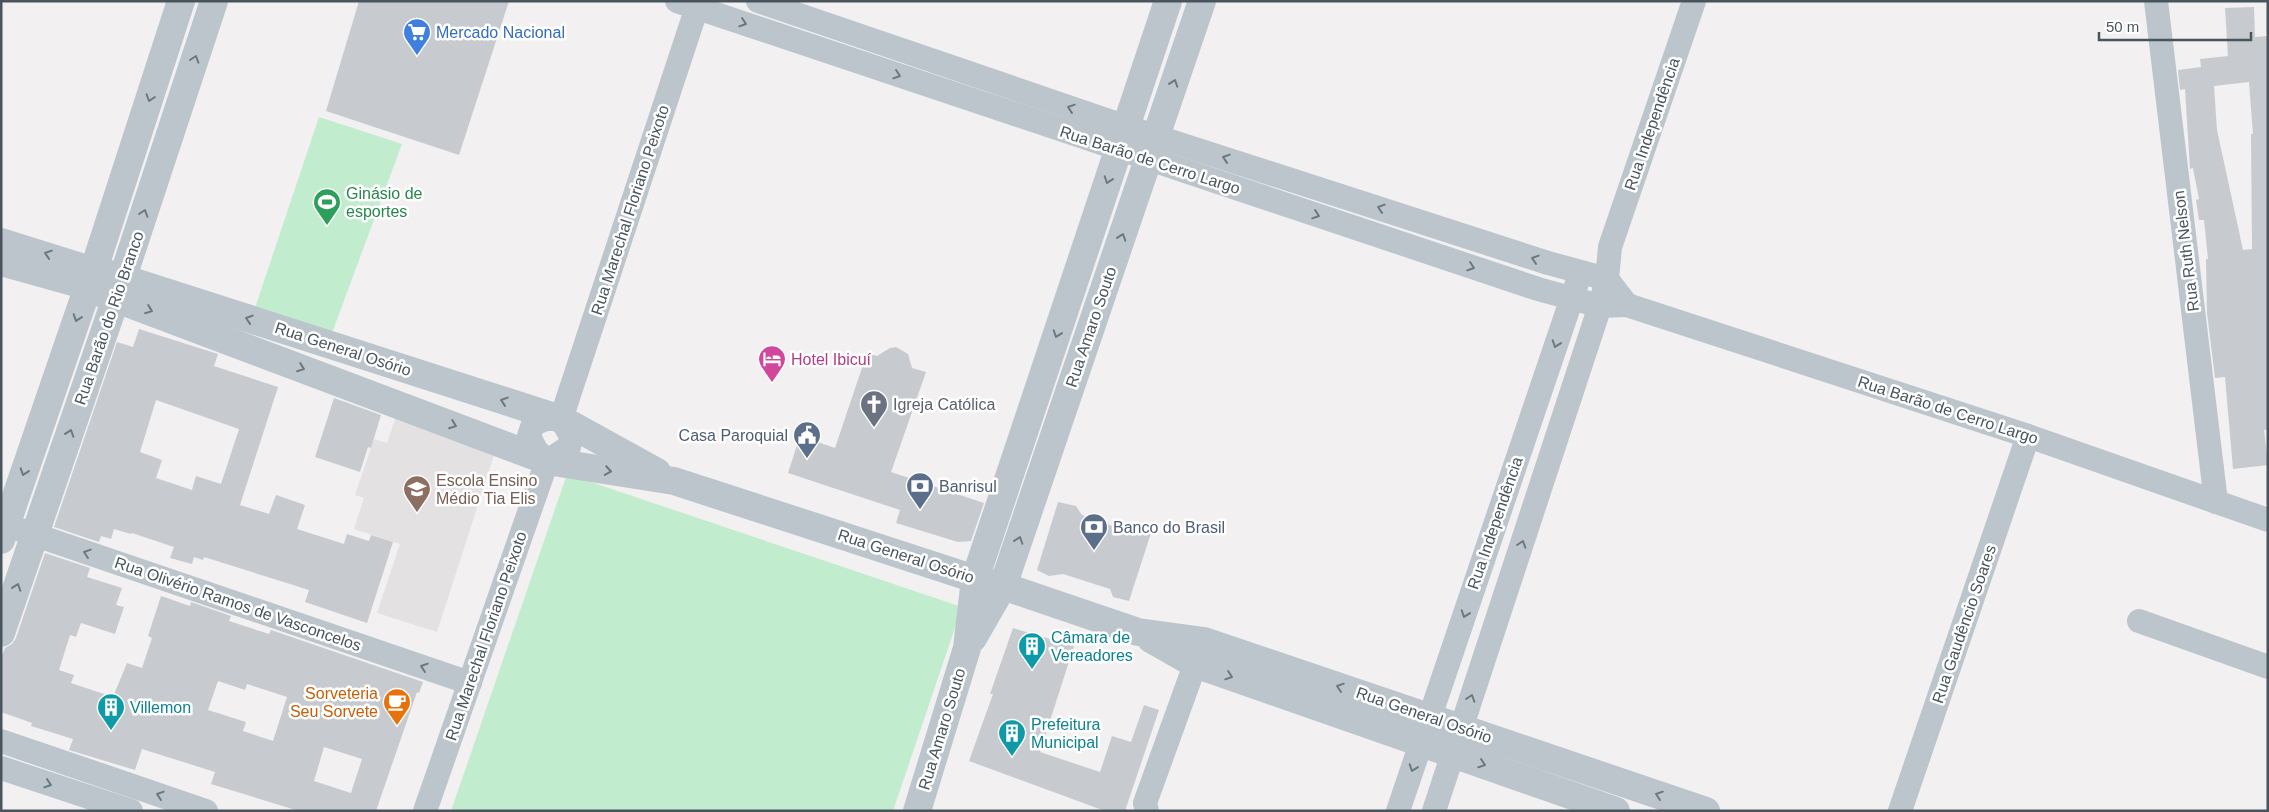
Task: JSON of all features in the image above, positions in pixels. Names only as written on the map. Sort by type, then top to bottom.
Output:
[{"type":"street","name":"Rua Barão do Rio Branco","points":[[4,533],[181,1]]},
{"type":"street","name":"Rua Barão do Rio Branco","points":[[1,633],[120,288],[214,1]]},
{"type":"street","name":"Rua Barão de Cerro Largo","points":[[758,1],[855,34],[1122,138]]},
{"type":"street","name":"Rua Amaro Souto","points":[[917,811],[967,648],[975,579],[1168,1]]},
{"type":"street","name":"Rua Amaro Souto","points":[[967,648],[1003,586],[1202,1]]},
{"type":"street","name":"Rua Independência","points":[[1434,811],[1600,306],[1607,279],[1610,247],[1694,1]]},
{"type":"street","name":"Rua Ruth Nelson","points":[[2156,1],[2216,502]]},
{"type":"street","name":"Rua Barão de Cerro Largo","points":[[691,3],[847,59],[1152,147],[1296,181],[1503,248],[1607,279]]},
{"type":"street","name":"Rua Marechal Floriano Peixoto","points":[[561,420],[691,3]]},
{"type":"street","points":[[847,59],[855,34]]},
{"type":"street","name":"Rua Barão de Cerro Largo","points":[[1152,147],[1289,206],[1495,275],[1600,306],[1627,305],[2028,436],[2268,520]]},
{"type":"street","points":[[1289,206],[1296,181]]},
{"type":"street","name":"Rua General Osório","points":[[1,240],[90,278],[120,288],[561,420],[674,481]]},
{"type":"street","name":"Rua Independência","points":[[1398,811],[1571,298],[1582,272],[1610,247]]},
{"type":"street","points":[[1495,275],[1503,248]]},
{"type":"street","name":"Rua General Osório","points":[[1,264],[90,278]]},
{"type":"street","points":[[1607,279],[1627,305]]},
{"type":"street","name":"Rua General Osório","points":[[120,288],[547,461],[674,481],[975,579],[1003,586],[1200,653],[1430,717],[1706,811]]},
{"type":"street","points":[[546,418],[561,420],[571,436],[569,447],[547,461],[536,450],[529,436],[533,424],[546,418]]},
{"type":"street","name":"Rua Gaudêncio Soares","points":[[1900,811],[2028,436]]},
{"type":"street","name":"Rua Marechal Floriano Peixoto","points":[[425,811],[547,461]]},
{"type":"street","name":"Rua Olivério Ramos de Vasconcelos","points":[[4,533],[35,535],[470,683]]},
{"type":"street","points":[[1480,568],[1511,578]]},
{"type":"street","points":[[2139,621],[2268,667]]},
{"type":"street","name":"Rua General Osório","points":[[1200,653],[1421,743],[1616,811]]},
{"type":"street","points":[[1146,811],[1145,803],[1200,653]]},
{"type":"street","points":[[1,741],[206,811]]},
{"type":"street","points":[[1,768],[131,811]]},
{"type":"shaded area","name":"Escola Ensino Médio Tia Elis","points":[[395,419],[495,452],[437,632],[377,613],[400,544],[354,529],[364,498],[355,495],[374,439],[387,443]]},
{"type":"green space","name":"Ginásio de esportes","points":[[319,117],[402,144],[332,333],[255,308]]},
{"type":"green space","points":[[567,474],[962,607],[893,811],[451,811]]},
{"type":"building","name":"Mercado Nacional","points":[[359,1],[509,1],[459,155],[326,111]]},
{"type":"building","points":[[2254,7],[2255,37],[2268,36],[2268,429],[2264,430],[2268,465],[2233,469],[2225,377],[2215,378],[2207,313],[2206,259],[2208,259],[2204,220],[2199,220],[2196,200],[2199,199],[2193,168],[2190,169],[2185,89],[2180,90],[2178,70],[2201,67],[2200,59],[2228,56],[2225,8]],"holes":[[[2249,82],[2253,134],[2251,134],[2252,249],[2243,250],[2217,130],[2214,86]]]},
{"type":"building","points":[[139,329],[218,354],[214,366],[278,387],[240,505],[269,514],[276,495],[305,505],[297,529],[344,544],[347,534],[369,541],[371,535],[393,542],[367,623],[305,602],[309,590],[204,557],[203,560],[194,557],[192,564],[170,558],[174,547],[132,533],[114,529],[111,539],[101,536],[99,542],[54,527],[117,342],[133,347]],"holes":[[[156,400],[239,429],[221,484],[196,476],[192,490],[156,478],[162,460],[140,452]]]},
{"type":"building","name":"Igreja Católica","points":[[896,347],[908,354],[912,368],[926,372],[891,472],[984,503],[971,541],[958,542],[896,523],[900,510],[788,473],[800,436],[835,448],[867,353],[877,356],[890,348]]},
{"type":"building","points":[[334,398],[381,415],[371,448],[368,447],[360,472],[315,457]]},
{"type":"building","name":"Banco do Brasil","points":[[1058,502],[1076,506],[1082,515],[1126,531],[1138,528],[1151,533],[1129,601],[1113,597],[1110,589],[1063,574],[1049,576],[1037,570]]},
{"type":"building","points":[[45,553],[90,568],[87,577],[122,588],[116,605],[124,607],[115,634],[81,623],[76,637],[70,635],[59,670],[74,675],[71,683],[113,697],[127,663],[142,668],[152,638],[148,636],[161,596],[190,606],[191,602],[231,616],[229,621],[269,634],[271,630],[423,682],[419,693],[417,692],[376,811],[299,811],[211,784],[215,772],[142,749],[135,770],[69,750],[73,739],[31,726],[32,723],[1,712],[1,658],[5,648],[12,644],[16,638]],"holes":[[[218,681],[245,690],[247,684],[287,697],[273,741],[243,731],[246,722],[208,710]],[[324,747],[362,759],[351,793],[314,781]]]},
{"type":"building","name":"Prefeitura Municipal","points":[[1013,628],[1074,646],[1040,752],[1100,772],[1112,736],[1131,742],[1144,705],[1159,710],[1125,811],[1105,811],[969,761],[993,694],[990,694]]},
{"type":"place","name":"Mercado Nacional","points":[[417,56]]},
{"type":"place","name":"Ginásio de esportes","points":[[327,226]]},
{"type":"place","name":"Hotel Ibicuí","points":[[772,383]]},
{"type":"place","name":"Igreja Católica","points":[[874,428]]},
{"type":"place","name":"Casa Paroquial","points":[[807,459]]},
{"type":"place","name":"Banrisul","points":[[920,510]]},
{"type":"place","name":"Escola Ensino Médio Tia Elis","points":[[417,513]]},
{"type":"place","name":"Banco do Brasil","points":[[1094,551]]},
{"type":"place","name":"Câmara de Vereadores","points":[[1032,670]]},
{"type":"place","name":"Sorveteria Seu Sorvete","points":[[397,726]]},
{"type":"place","name":"Villemon","points":[[111,731]]},
{"type":"place","name":"Prefeitura Municipal","points":[[1012,757]]}]
